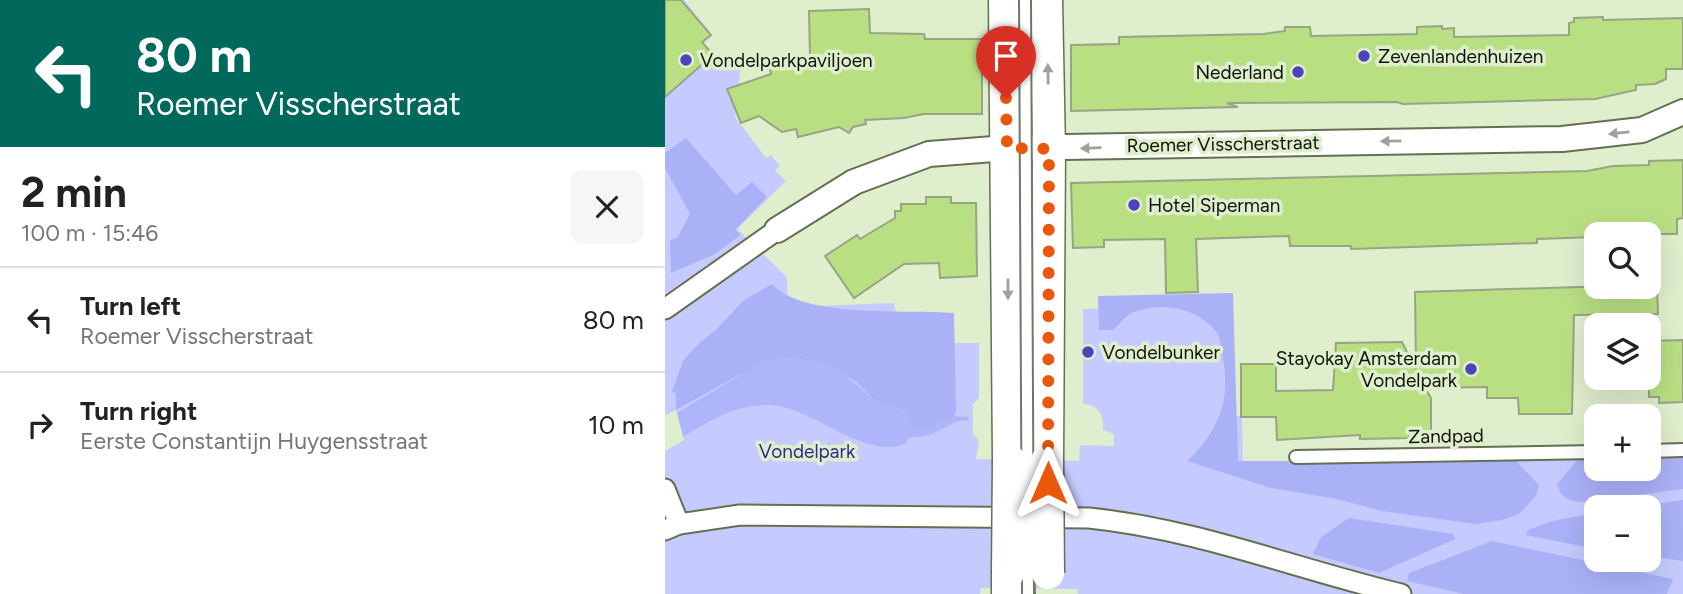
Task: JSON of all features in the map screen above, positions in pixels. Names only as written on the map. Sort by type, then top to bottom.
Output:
[{"type":"street","points":[[1005,0],[1028,148],[1028,460]]},
{"type":"street","points":[[1028,583],[1028,148],[1047,0]]},
{"type":"street","name":"Roemer Visscherstraat","points":[[777,230],[854,182],[929,154],[1028,148],[1562,139],[1642,130],[1683,112]]},
{"type":"street","points":[[665,309],[777,230]]},
{"type":"street","points":[[665,489],[672,527],[740,515],[1089,518],[1143,524],[1195,535],[1401,594]]},
{"type":"lane","points":[[1025,0],[1028,148]]},
{"type":"lane","points":[[1661,451],[1683,450]]},
{"type":"lane","name":"Zandpad","points":[[1296,457],[1584,452]]},
{"type":"green space","name":"Vondelpark","points":[[665,0],[684,0],[712,35],[704,43],[720,62],[733,59],[741,65],[735,117],[766,158],[771,155],[780,166],[775,170],[786,181],[737,229],[787,277],[788,307],[894,303],[902,343],[979,343],[979,398],[973,404],[973,434],[979,441],[976,459],[1079,461],[1080,445],[1114,446],[1114,434],[1103,430],[1103,420],[1097,409],[1083,404],[1083,309],[1214,303],[1233,416],[1242,416],[1243,465],[1584,457],[1584,481],[1661,481],[1661,457],[1683,456],[1683,594],[1078,594],[1077,589],[981,588],[980,594],[665,594]]},
{"type":"shaded area","points":[[686,138],[736,195],[752,182],[767,197],[735,230],[740,234],[738,237],[713,255],[671,273],[670,240],[677,238],[690,214],[665,168],[665,153]]},
{"type":"shaded area","points":[[772,284],[787,295],[831,308],[954,313],[954,416],[923,431],[913,427],[906,412],[875,400],[855,381],[820,362],[781,357],[739,375],[676,410],[676,393],[672,392],[683,361],[744,300]]},
{"type":"shaded area","points":[[1233,293],[1238,461],[1516,461],[1539,485],[1536,496],[1519,514],[1476,524],[1382,511],[1337,499],[1271,488],[1187,461],[1207,439],[1220,415],[1223,403],[1225,375],[1217,333],[1200,317],[1167,307],[1133,312],[1113,330],[1099,330],[1098,296]]},
{"type":"shaded area","points":[[781,357],[820,362],[839,370],[875,400],[907,412],[913,426],[923,431],[954,416],[969,417],[968,420],[958,421],[930,435],[909,438],[905,444],[888,447],[854,439],[785,407],[768,405],[733,411],[683,437],[665,420],[764,361]]},
{"type":"shaded area","points":[[1661,457],[1683,457],[1683,489],[1636,495],[1584,495],[1584,502],[1572,501],[1565,498],[1557,484],[1579,458],[1584,458],[1584,481],[1661,481]]},
{"type":"shaded area","points":[[1683,500],[1683,561],[1661,558],[1661,503]]},
{"type":"shaded area","points":[[1584,515],[1584,547],[1526,535],[1528,530],[1552,521]]},
{"type":"shaded area","points":[[1349,518],[1453,534],[1455,539],[1379,573],[1313,554],[1321,537]]},
{"type":"shaded area","points":[[1492,541],[1584,560],[1584,572],[1640,572],[1673,579],[1667,594],[1464,594],[1407,581],[1409,573]]},
{"type":"pier","points":[[676,410],[684,440],[665,451],[665,415]]},
{"type":"building","name":"Vondelparkpaviljoen","points":[[665,0],[681,0],[711,35],[702,42],[713,55],[665,97]]},
{"type":"building","points":[[869,9],[870,33],[924,34],[925,39],[982,39],[982,114],[924,114],[865,120],[866,124],[853,127],[849,133],[839,127],[798,137],[796,129],[782,132],[759,116],[741,123],[727,89],[771,74],[769,64],[810,56],[809,11]]},
{"type":"building","points":[[1603,17],[1603,20],[1683,18],[1683,69],[1666,69],[1666,79],[1655,84],[1636,85],[1636,90],[1595,99],[1403,104],[1227,103],[1238,107],[1071,111],[1071,45],[1119,44],[1119,37],[1263,34],[1285,31],[1285,27],[1310,27],[1311,36],[1417,34],[1417,27],[1442,26],[1442,29],[1454,28],[1454,37],[1569,35],[1569,23],[1574,22],[1574,18]]},
{"type":"building","points":[[1683,160],[1683,218],[1677,219],[1677,234],[1661,234],[1661,222],[1584,222],[1584,237],[1537,239],[1537,243],[1351,249],[1351,246],[1290,246],[1289,236],[1196,239],[1198,292],[1166,293],[1165,239],[1104,240],[1104,247],[1073,248],[1071,183],[1587,171],[1613,166],[1649,165],[1649,161]]},
{"type":"building","points":[[926,197],[951,197],[951,203],[976,203],[977,276],[940,278],[939,263],[904,264],[854,298],[825,256],[857,235],[860,239],[895,218],[895,211],[901,211],[901,204],[926,204]]},
{"type":"building","points":[[1584,287],[1584,299],[1657,299],[1658,313],[1574,315],[1572,414],[1519,414],[1518,398],[1487,398],[1487,387],[1425,388],[1431,398],[1431,434],[1409,435],[1409,438],[1360,439],[1360,435],[1277,440],[1276,417],[1241,417],[1241,364],[1276,364],[1276,391],[1333,390],[1336,343],[1402,342],[1416,370],[1415,292]]},
{"type":"building","points":[[1683,340],[1683,402],[1659,403],[1659,397],[1649,397],[1649,390],[1661,390],[1661,341]]},
{"type":"tram line","points":[[1019,0],[1022,594]]},
{"type":"tram line","points":[[1031,0],[1034,594]]},
{"type":"place","name":"Zevenlandenhuizen","points":[[1364,56]]},
{"type":"place","name":"Vondelparkpaviljoen","points":[[686,60]]},
{"type":"place","name":"Nederland","points":[[1298,72]]},
{"type":"place","name":"Hotel Siperman","points":[[1134,205]]},
{"type":"place","name":"Vondelbunker","points":[[1088,352]]},
{"type":"place","name":"Stayokay Amsterdam Vondelpark","points":[[1471,369]]},
{"type":"route","points":[[1006,98],[1007,148],[1049,149],[1048,483]]}]
